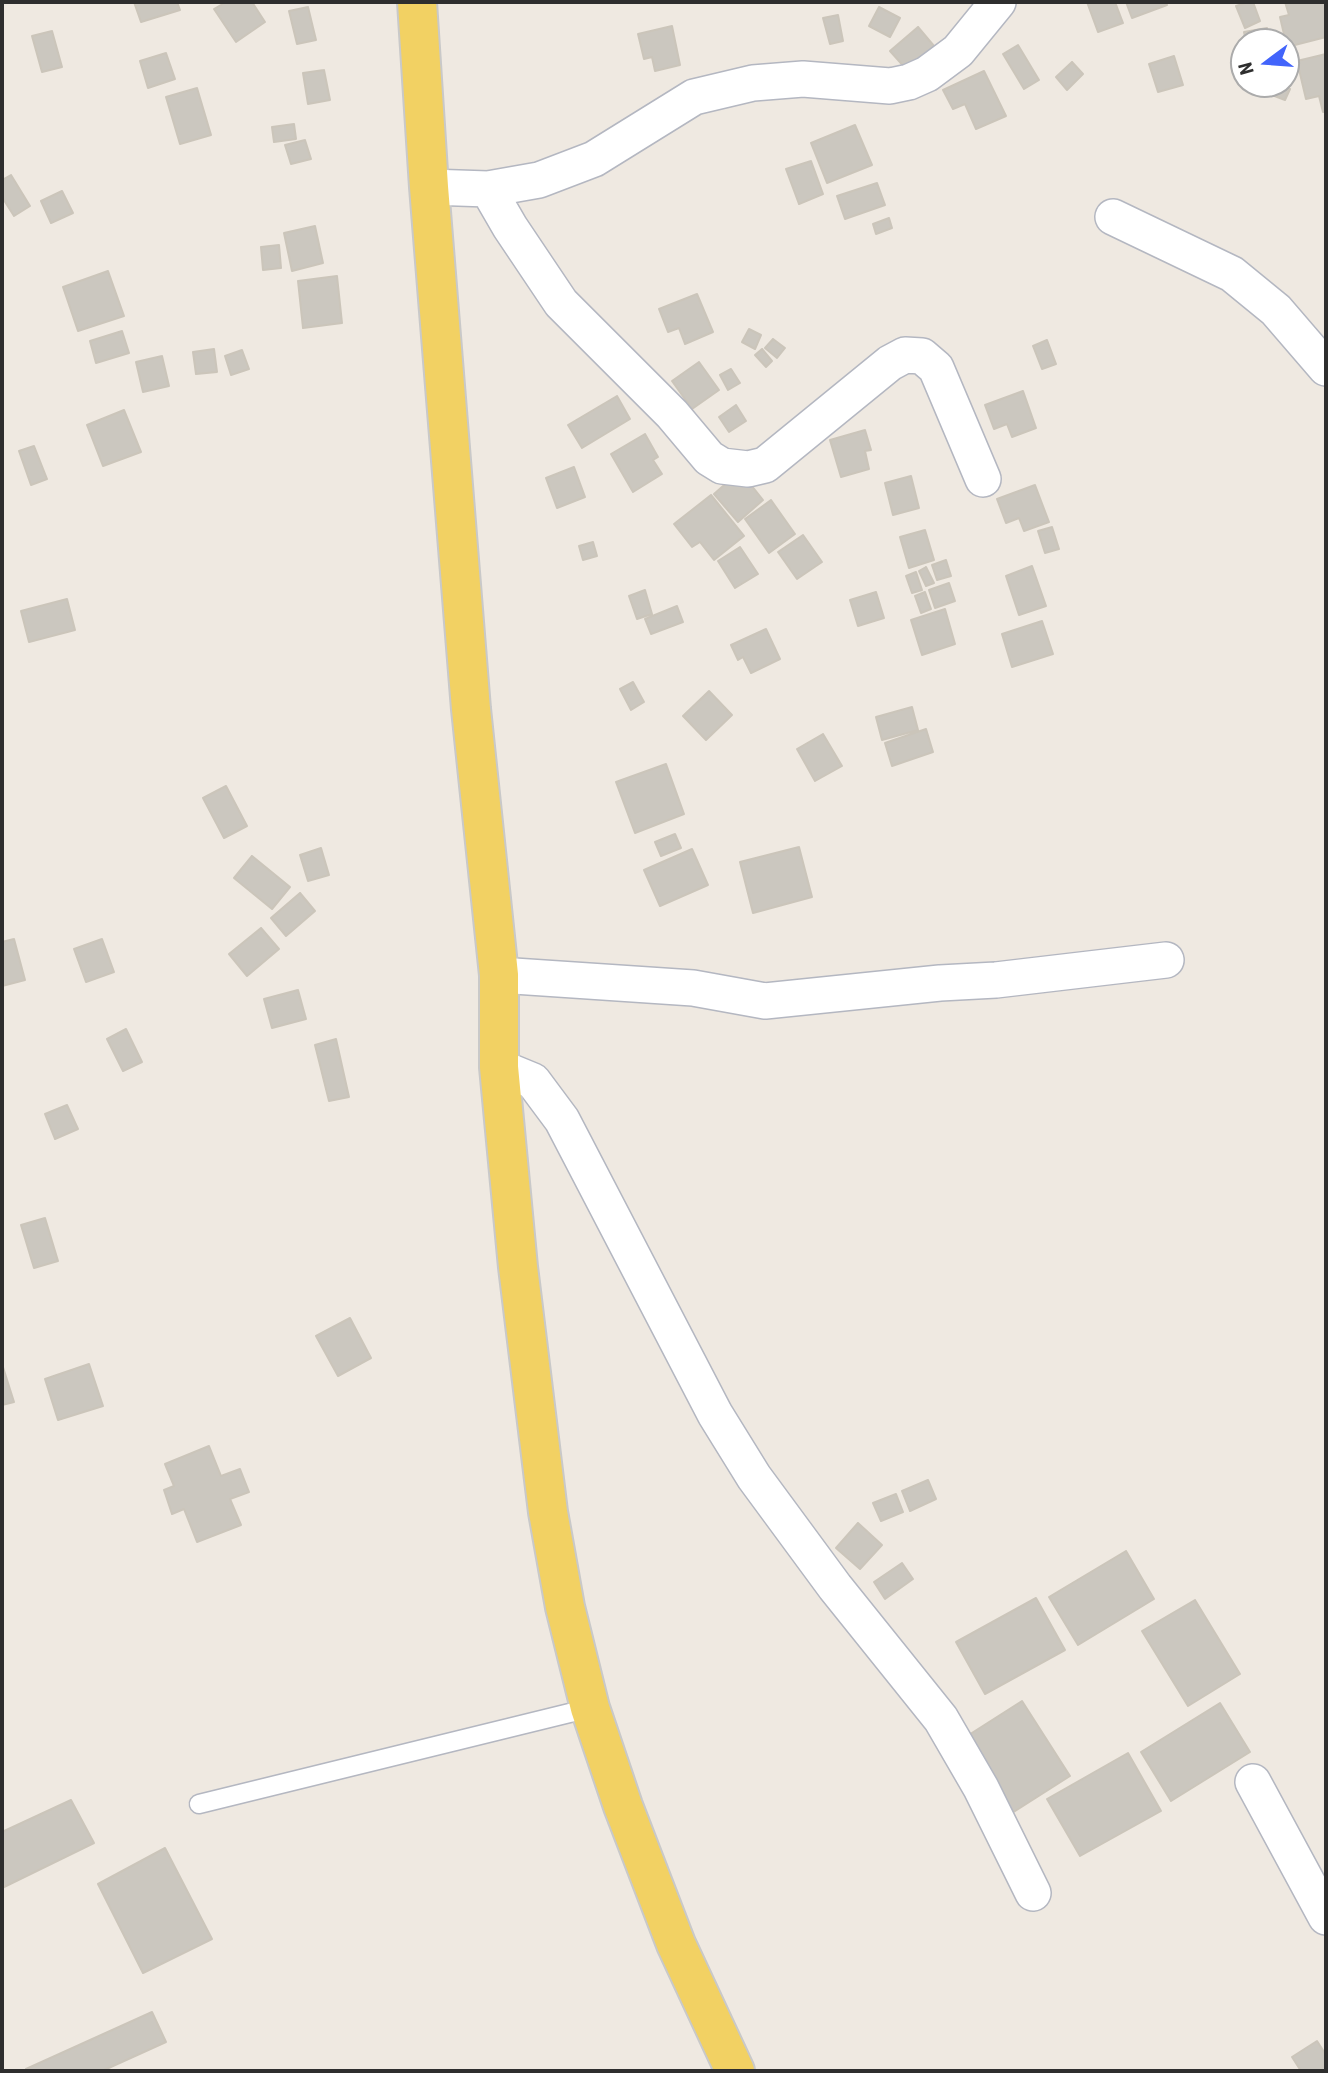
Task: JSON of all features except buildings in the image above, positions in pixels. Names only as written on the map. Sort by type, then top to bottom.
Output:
[{"type":"main road","points":[[417,2],[429,187],[471,709],[499,975],[499,1066],[520,1280],[548,1512],[565,1607],[590,1708],[623,1806],[676,1944],[735,2071]]},
{"type":"street","points":[[429,187],[488,188],[539,180],[594,159],[694,97],[753,83],[803,79],[890,86],[909,82],[927,74],[958,51],[998,2]]},
{"type":"street","points":[[488,188],[510,227],[561,303],[672,414],[709,458],[722,466],[748,469],[765,465],[890,363],[905,355],[922,356],[936,368],[983,479]]},
{"type":"street","points":[[1113,217],[1232,274],[1276,310],[1326,368]]},
{"type":"street","points":[[499,975],[693,988],[765,1001],[928,984],[996,980],[1166,960]]},
{"type":"street","points":[[499,1066],[533,1081],[562,1120],[715,1415],[754,1477],[835,1587],[941,1719],[981,1788],[1033,1893]]},
{"type":"street","points":[[1253,1782],[1326,1917]]},
{"type":"lane","points":[[199,1804],[590,1708]]}]
